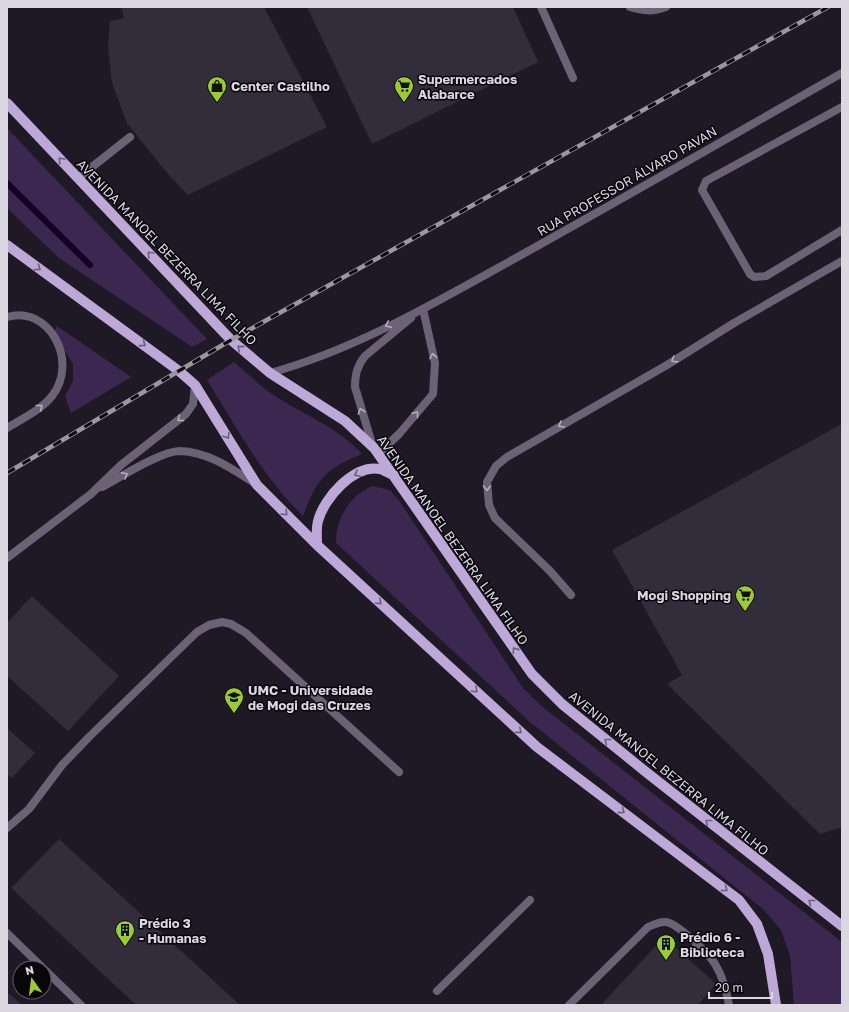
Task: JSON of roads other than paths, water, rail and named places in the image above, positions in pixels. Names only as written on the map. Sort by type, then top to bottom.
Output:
[{"type":"main road","name":"AVENIDA MANOEL BEZERRA LIMA FILHO","points":[[7,103],[231,340],[270,373],[345,421],[376,451],[532,674],[562,704],[842,926]]},
{"type":"main road","points":[[7,245],[179,370],[194,385],[257,485],[317,545],[537,747],[739,900],[756,924],[768,954],[776,1005]]},
{"type":"main road","points":[[317,545],[318,520],[333,492],[346,479],[364,470],[379,469],[394,475]]},
{"type":"street","points":[[541,7],[573,78]]},
{"type":"street","points":[[630,7],[644,11],[658,10],[666,7]]},
{"type":"street","name":"RUA PROFESSOR ÁLVARO PAVAN","points":[[270,373],[323,356],[423,309],[628,195],[842,73]]},
{"type":"street","points":[[842,107],[706,181],[702,190],[750,274],[754,277],[766,276],[842,230]]},
{"type":"street","points":[[78,178],[130,137]]},
{"type":"street","points":[[571,596],[550,571],[495,518],[489,505],[487,494],[487,482],[490,474],[507,457],[842,261]]},
{"type":"street","points":[[376,451],[399,434],[433,394],[435,364],[423,309]]},
{"type":"street","name":"RUA PROFESSOR ÁLVARO PAVAN","points":[[376,451],[355,387],[355,377],[359,364],[380,342],[423,309]]},
{"type":"street","points":[[7,317],[13,316],[34,319],[46,326],[62,350],[63,360],[62,377],[53,395],[38,409],[7,428]]},
{"type":"street","points":[[7,558],[91,494],[121,465],[186,414],[193,404],[194,385]]},
{"type":"street","points":[[91,494],[150,460],[179,451],[200,454],[220,461],[257,485]]},
{"type":"street","points":[[7,828],[29,809],[62,765],[178,650],[197,632],[209,625],[222,622],[231,624],[246,633],[399,772]]},
{"type":"street","points":[[437,991],[530,900]]},
{"type":"street","points":[[568,1005],[648,927],[660,922],[668,922],[681,930],[714,963],[725,984],[729,1005]]},
{"type":"street","points":[[7,932],[36,960]]},
{"type":"street","points":[[52,976],[81,1005]]},
{"type":"waterway","points":[[7,183],[90,265]]},
{"type":"railway","points":[[7,473],[231,340],[828,7]]},
{"type":"place","name":"Center Castilho","points":[[217,103]]},
{"type":"place","name":"Supermercados Alabarce","points":[[404,103]]},
{"type":"place","name":"Mogi Shopping","points":[[745,612]]},
{"type":"place","name":"UMC - Universidade de Mogi das Cruzes","points":[[234,714]]},
{"type":"place","name":"Prédio 3 - Humanas","points":[[125,947]]},
{"type":"place","name":"Prédio 6 - Biblioteca","points":[[666,961]]}]
